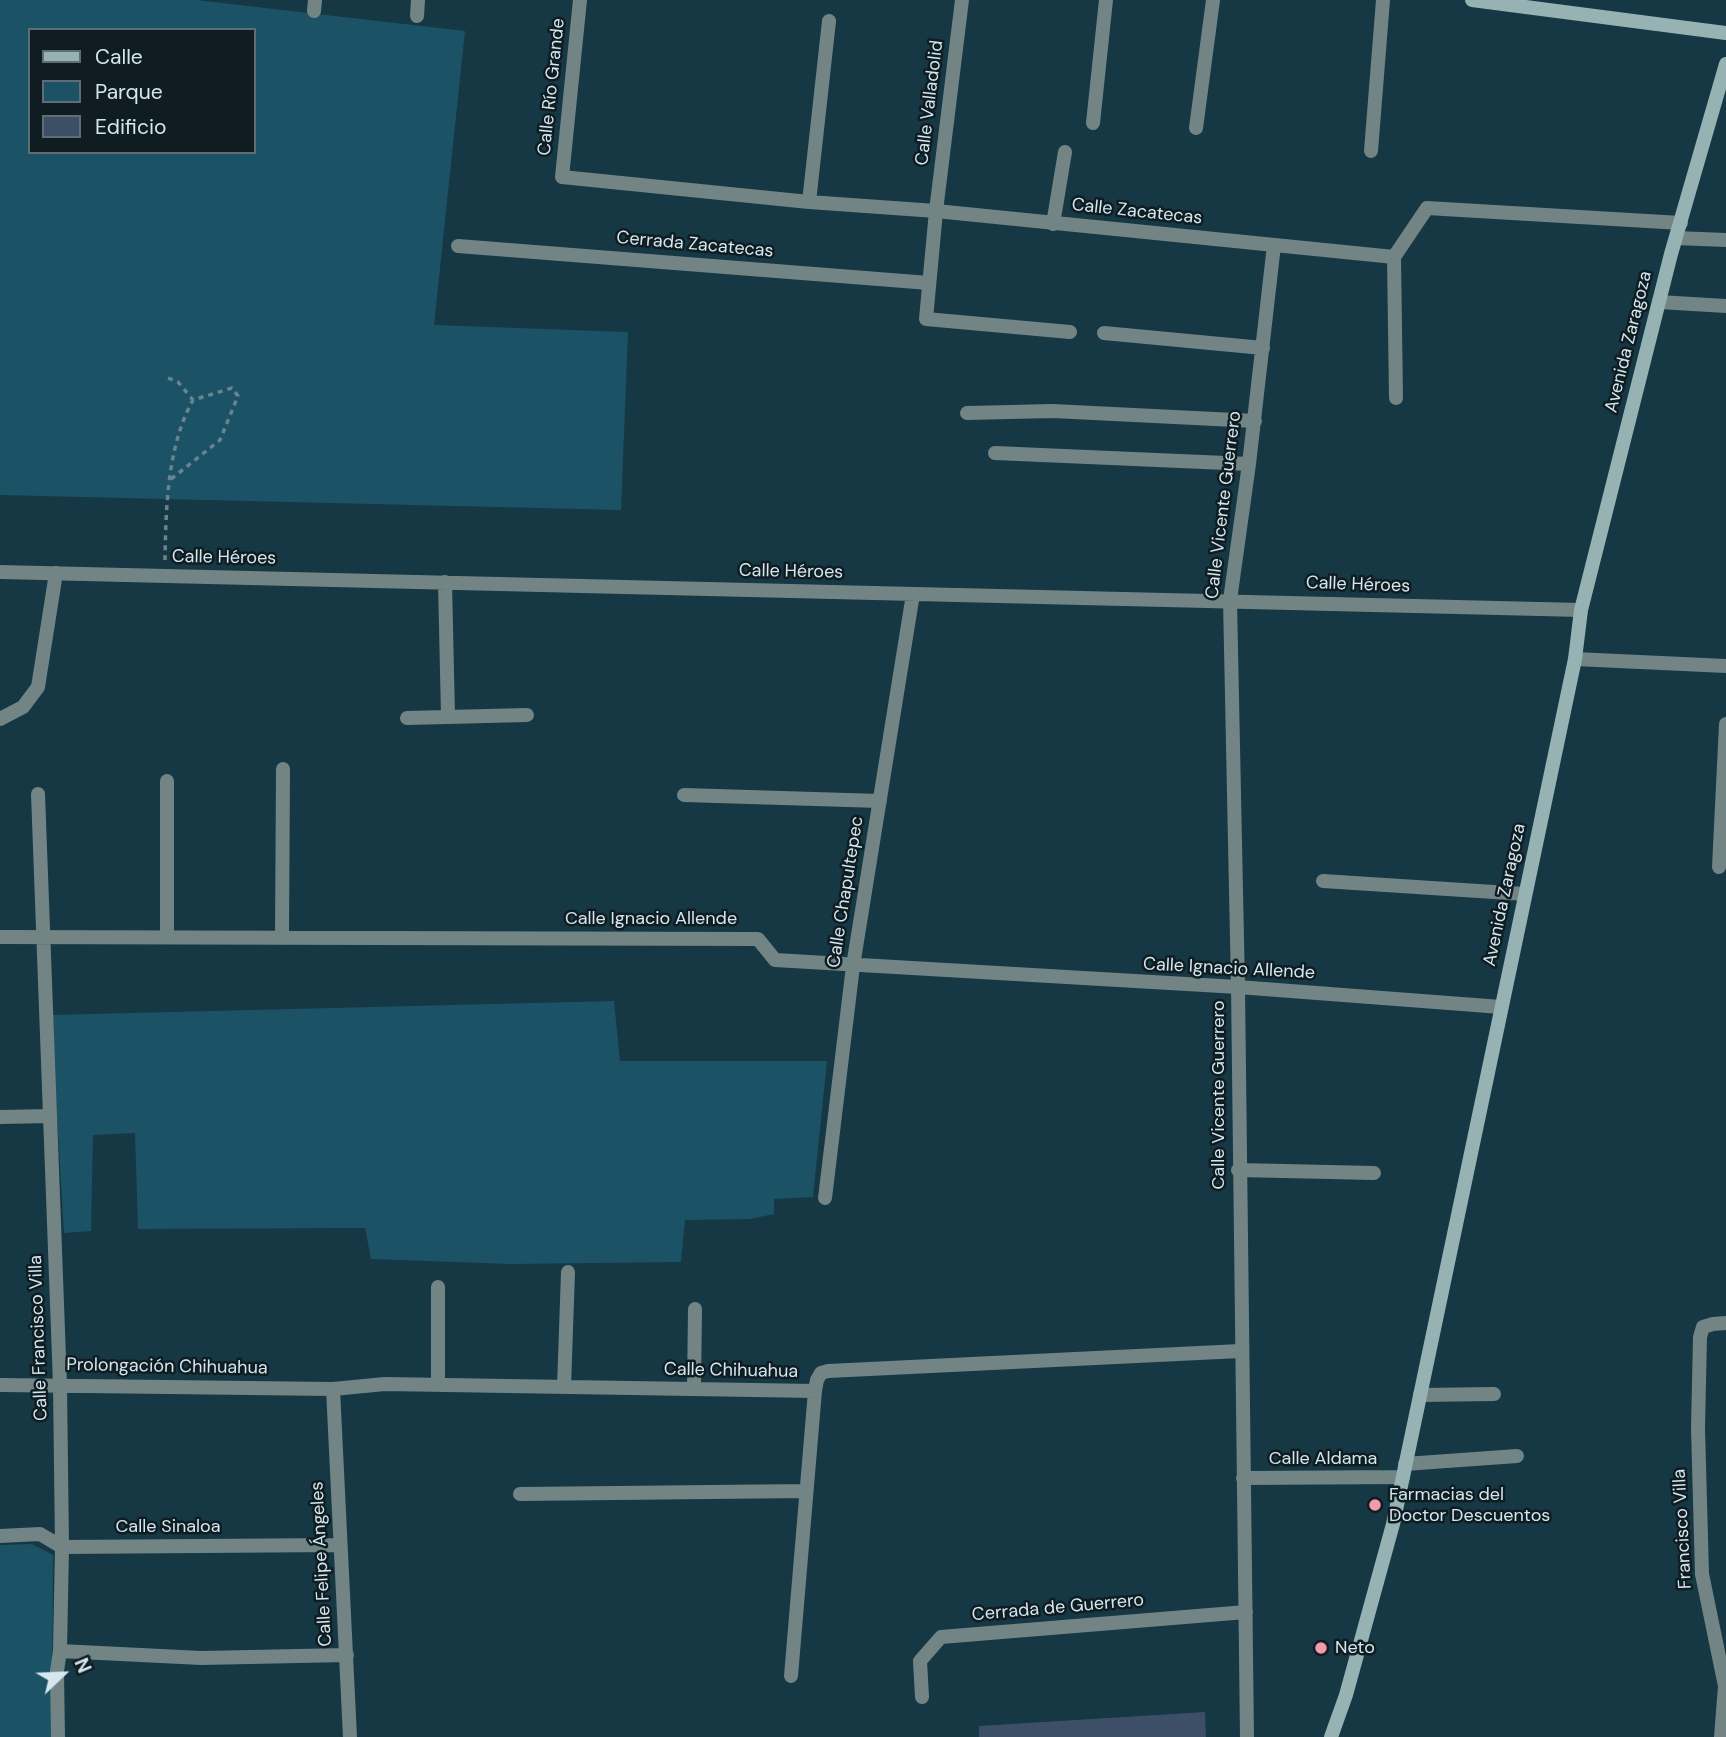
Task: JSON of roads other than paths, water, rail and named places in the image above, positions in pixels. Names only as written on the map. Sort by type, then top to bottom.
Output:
[{"type":"main road","points":[[1472,0],[1505,2],[1726,33]]},
{"type":"main road","name":"Avenida Zaragoza","points":[[1331,1737],[1346,1695],[1393,1524],[1575,659],[1581,610],[1659,302],[1726,64]]},
{"type":"street","points":[[417,16],[418,0]]},
{"type":"street","name":"Calle Río Grande","points":[[562,177],[580,0]]},
{"type":"street","name":"Calle Valladolid","points":[[936,211],[962,0]]},
{"type":"street","points":[[1093,124],[1106,0]]},
{"type":"street","points":[[1196,128],[1213,0]]},
{"type":"street","points":[[1371,151],[1383,0]]},
{"type":"street","points":[[809,202],[828,21]]},
{"type":"street","points":[[1054,223],[1065,152]]},
{"type":"street","name":"Calle Zacatecas","points":[[562,177],[1394,257]]},
{"type":"street","points":[[1395,398],[1394,257],[1427,208],[1681,223]]},
{"type":"street","points":[[936,211],[926,319],[1070,332]]},
{"type":"street","points":[[1676,238],[1726,240]]},
{"type":"street","name":"Calle Vicente Guerrero","points":[[1247,1737],[1240,1351],[1238,987],[1230,600],[1250,464],[1274,245]]},
{"type":"street","name":"Cerrada Zacatecas","points":[[458,246],[929,283]]},
{"type":"street","points":[[1659,302],[1726,306]]},
{"type":"street","points":[[1104,333],[1263,348]]},
{"type":"street","points":[[967,413],[1053,411],[1255,421]]},
{"type":"street","points":[[995,453],[1250,464]]},
{"type":"street","name":"Calle Héroes","points":[[0,572],[1581,610]]},
{"type":"street","points":[[0,719],[23,707],[38,687],[56,573]]},
{"type":"street","points":[[445,582],[448,716]]},
{"type":"street","name":"Calle Chapultepec","points":[[824,1198],[853,966],[913,594]]},
{"type":"street","points":[[1575,659],[1726,666]]},
{"type":"street","points":[[407,718],[527,716]]},
{"type":"street","points":[[1719,867],[1726,724]]},
{"type":"street","points":[[282,938],[283,769]]},
{"type":"street","points":[[167,781],[167,937]]},
{"type":"street","name":"Calle Francisco Villa","points":[[38,794],[60,1384],[62,1547],[60,1651],[57,1671],[58,1737]]},
{"type":"street","points":[[684,795],[880,801]]},
{"type":"street","points":[[1323,881],[1525,894]]},
{"type":"street","name":"Calle Ignacio Allende","points":[[0,937],[758,939],[775,961],[1238,987],[1501,1007]]},
{"type":"street","points":[[0,1117],[50,1116]]},
{"type":"street","points":[[1238,1170],[1374,1173]]},
{"type":"street","points":[[564,1387],[568,1272]]},
{"type":"street","points":[[438,1287],[438,1385]]},
{"type":"street","points":[[694,1389],[695,1309]]},
{"type":"street","name":"Francisco Villa","points":[[1719,1323],[1703,1327],[1700,1338],[1698,1428],[1702,1574],[1725,1686],[1721,1737]]},
{"type":"street","name":"Calle Chihuahua","points":[[332,1389],[385,1384],[815,1391],[821,1373],[828,1371],[1240,1351]]},
{"type":"street","name":"Prolongación Chihuahua","points":[[0,1384],[332,1389]]},
{"type":"street","name":"Calle Felipe Ángeles","points":[[332,1389],[350,1737]]},
{"type":"street","points":[[791,1676],[815,1391]]},
{"type":"street","points":[[1420,1395],[1494,1394]]},
{"type":"street","name":"Calle Aldama","points":[[1243,1478],[1404,1471],[1517,1455]]},
{"type":"street","points":[[520,1494],[806,1491]]},
{"type":"street","name":"Calle Sinaloa","points":[[0,1536],[40,1534],[62,1547],[339,1545]]},
{"type":"street","name":"Cerrada de Guerrero","points":[[922,1697],[920,1661],[942,1637],[1246,1612]]},
{"type":"street","points":[[60,1651],[201,1658],[347,1655]]},
{"type":"place","name":"Farmacias del Doctor Descuentos","points":[[1375,1505]]},
{"type":"place","name":"Neto","points":[[1321,1648]]}]
